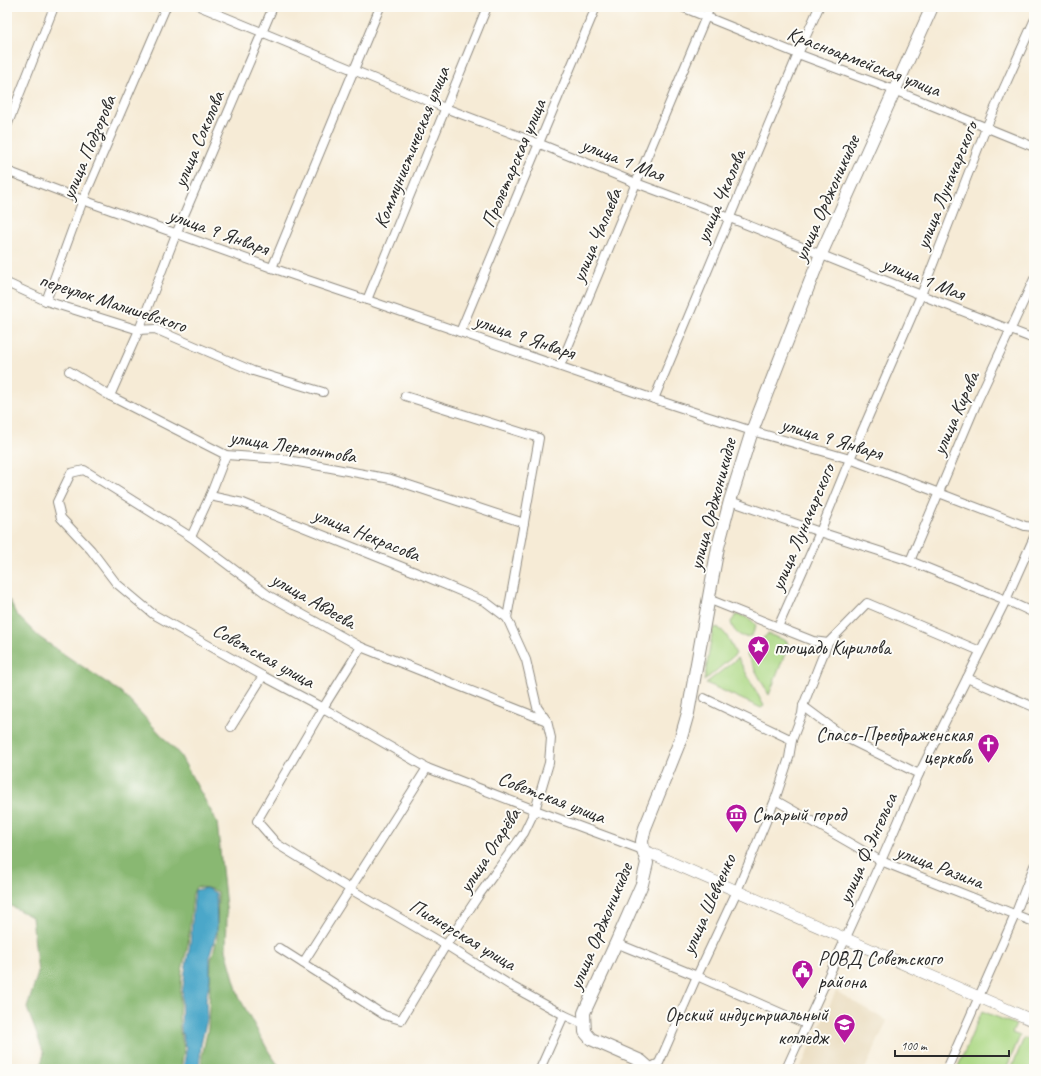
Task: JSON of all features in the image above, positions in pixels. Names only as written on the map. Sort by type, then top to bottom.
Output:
[{"type":"main road","name":"улица Орджоникидзе","points":[[584,1024],[584,1013],[586,1006],[642,884],[647,863],[642,841],[645,828],[680,741],[688,713],[718,547],[730,501],[752,431],[821,254],[932,7]]},
{"type":"main road","points":[[584,1024],[585,1032],[591,1039],[641,1061],[650,1069]]},
{"type":"street","points":[[7,126],[54,7]]},
{"type":"street","name":"улица Подзорова","points":[[46,302],[83,200],[166,7]]},
{"type":"street","name":"улица 1 Мая","points":[[201,7],[445,108],[730,218],[921,296],[1034,339]]},
{"type":"street","name":"улица Соколова","points":[[110,396],[139,330],[176,234],[273,7]]},
{"type":"street","points":[[272,268],[380,7]]},
{"type":"street","name":"Коммунистическая улица","points":[[367,300],[487,7]]},
{"type":"street","name":"Пролетарская улица","points":[[460,332],[540,144],[596,7]]},
{"type":"street","name":"Красноармейская улица","points":[[682,7],[798,54],[894,90],[1034,147]]},
{"type":"street","name":"улица Чапаева","points":[[560,366],[710,7]]},
{"type":"street","name":"улица Чкалова","points":[[654,399],[819,7]]},
{"type":"street","name":"улица Луначарского","points":[[778,627],[921,296],[986,128],[1034,21]]},
{"type":"street","name":"улица 9 Января","points":[[7,171],[272,268],[654,399],[752,431],[850,459],[1025,526],[1034,528]]},
{"type":"street","name":"улица Кирова","points":[[910,561],[977,402],[1034,279]]},
{"type":"street","name":"переулок Малишевского","points":[[7,282],[46,302],[139,330],[155,329],[253,371],[323,392]]},
{"type":"street","name":"улица Лермонтова","points":[[70,371],[110,396],[226,455],[282,459],[391,479],[524,523]]},
{"type":"street","points":[[405,396],[540,438],[507,618]]},
{"type":"street","points":[[191,537],[210,496],[226,455]]},
{"type":"street","name":"улица Авдеева","points":[[84,470],[191,537],[268,595],[361,647],[548,722]]},
{"type":"street","name":"Советская улица","points":[[84,470],[71,473],[57,502],[61,518],[91,550],[116,583],[153,614],[427,768],[643,850],[1034,1021]]},
{"type":"street","name":"улица Некрасова","points":[[210,496],[244,502],[415,572],[486,602],[507,618]]},
{"type":"street","points":[[730,501],[910,561],[1034,613]]},
{"type":"street","name":"улица Ф.Энгельса","points":[[786,1069],[920,774],[1006,600],[1034,537]]},
{"type":"street","points":[[708,599],[813,641],[828,643]]},
{"type":"street","name":"улица Шевченко","points":[[650,1069],[659,1063],[697,976],[737,891],[775,800],[789,758],[792,740],[802,714],[803,706],[828,643],[867,603],[980,651]]},
{"type":"street","name":"улица Огарёва","points":[[303,963],[384,1015],[401,1020],[446,945],[479,895],[524,833],[535,810],[549,763],[551,738],[548,722],[537,707],[526,660],[507,618]]},
{"type":"street","points":[[322,708],[361,647]]},
{"type":"street","points":[[231,728],[263,676]]},
{"type":"street","points":[[967,678],[1034,707]]},
{"type":"street","points":[[704,698],[792,740]]},
{"type":"street","points":[[803,706],[846,738],[920,774]]},
{"type":"street","name":"Пионерская улица","points":[[322,708],[257,821],[277,844],[513,987],[564,1015],[584,1024]]},
{"type":"street","points":[[279,948],[303,963],[427,768]]},
{"type":"street","name":"улица Разина","points":[[775,800],[881,861],[1034,922]]},
{"type":"street","points":[[947,1069],[1015,915],[1034,866]]},
{"type":"street","points":[[616,943],[697,976],[806,1024]]},
{"type":"street","name":"улица Орджоникидзе","points":[[540,1069],[564,1015]]},
{"type":"shaded area","name":"Орский индустриальный колледж","points":[[836,991],[887,1021],[865,1069],[800,1069]]},
{"type":"green space","points":[[7,599],[10,601],[16,614],[39,637],[121,692],[180,755],[217,822],[227,916],[226,950],[239,997],[269,1052],[281,1069],[202,1069],[202,1056],[208,1028],[211,960],[217,939],[218,892],[207,888],[196,887],[193,893],[188,944],[182,971],[179,1017],[180,1032],[184,1048],[181,1069],[39,1069],[44,1054],[27,1008],[38,973],[32,917],[7,904]]},
{"type":"green space","points":[[736,615],[753,621],[756,626],[752,635],[741,636],[736,632],[731,622]]},
{"type":"green space","points":[[716,627],[726,635],[736,654],[704,681],[713,629]]},
{"type":"green space","points":[[768,634],[787,641],[788,646],[769,695],[747,655],[751,648]]},
{"type":"green space","points":[[738,658],[764,706],[761,708],[706,683]]},
{"type":"green space","points":[[982,1011],[1016,1025],[1012,1033],[1020,1036],[1006,1069],[957,1069]]},
{"type":"green space","points":[[1024,1038],[1034,1042],[1034,1069],[1011,1069]]},
{"type":"water","points":[[206,888],[216,893],[217,931],[210,955],[210,979],[206,1000],[207,1019],[201,1045],[199,1069],[183,1069],[187,1046],[185,1046],[181,1029],[182,996],[190,944],[195,890]]},
{"type":"place","name":"площадь Кирилова","points":[[759,666]]},
{"type":"place","name":"Спасо-Преображенская церковь","points":[[988,764]]},
{"type":"place","name":"Старый город","points":[[737,834]]},
{"type":"place","name":"РОВД Советского района","points":[[802,990]]},
{"type":"place","name":"Орский индустриальный колледж","points":[[844,1044]]}]
